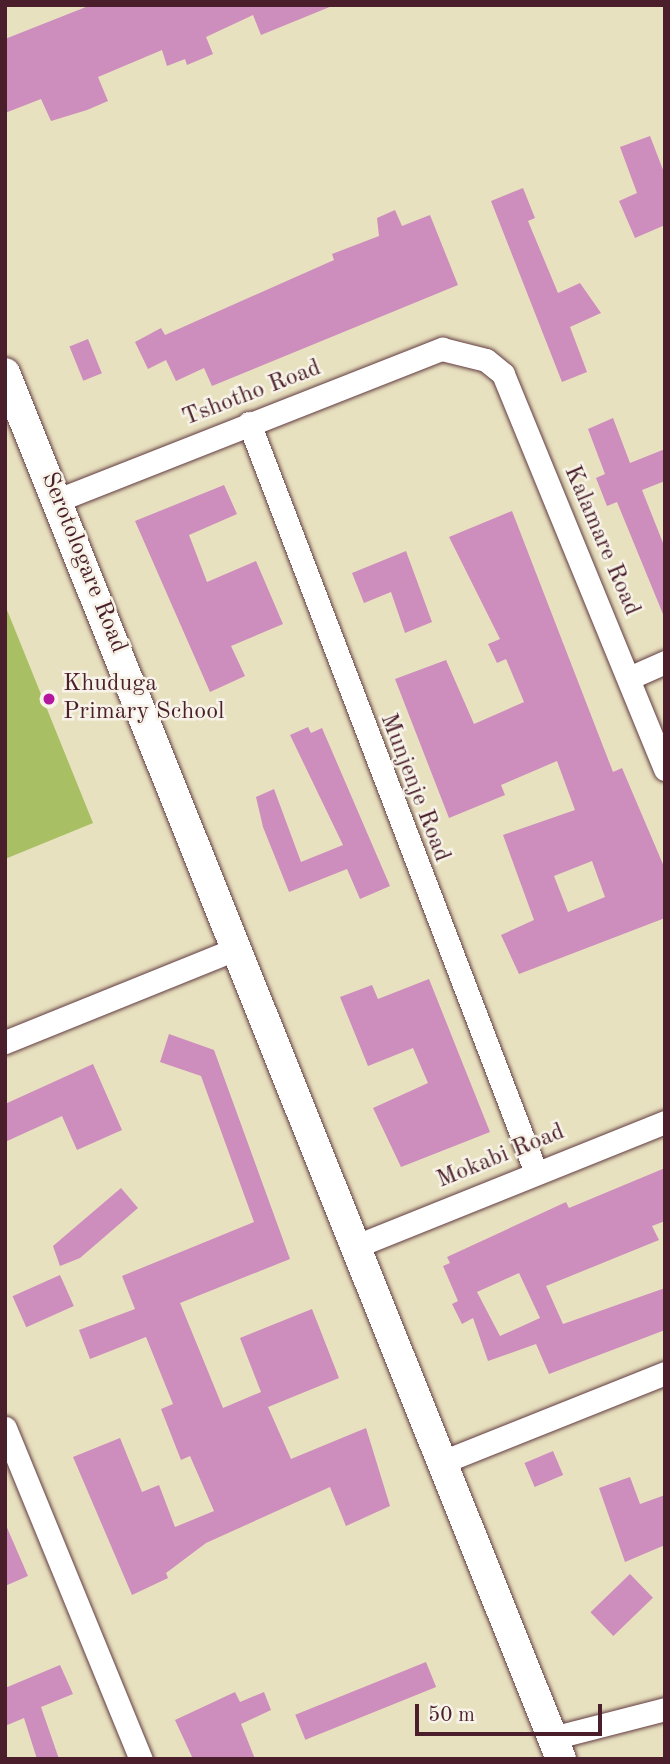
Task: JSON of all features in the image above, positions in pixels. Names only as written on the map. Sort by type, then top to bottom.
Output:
[{"type":"street","name":"Tshotho Road","points":[[58,500],[442,349],[467,352]]},
{"type":"street","name":"Kalamare Road","points":[[467,352],[503,374],[665,769]]},
{"type":"street","name":"Serotologare Road","points":[[5,373],[235,948],[359,1245],[558,1748]]},
{"type":"street","name":"Munjenje Road","points":[[249,423],[535,1170]]},
{"type":"street","points":[[629,678],[665,663]]},
{"type":"street","points":[[5,1042],[235,948]]},
{"type":"street","name":"Mokabi Road","points":[[359,1245],[535,1170],[665,1122]]},
{"type":"street","points":[[445,1461],[665,1373]]},
{"type":"street","points":[[5,1429],[141,1759]]},
{"type":"street","points":[[558,1748],[665,1709]]},
{"type":"green space","points":[[5,605],[93,823],[5,859]]},
{"type":"building","points":[[91,5],[332,6],[261,35],[253,15],[206,37],[213,54],[187,65],[185,59],[167,66],[162,50],[98,77],[108,101],[87,110],[51,121],[41,99],[5,113],[5,39]]},
{"type":"building","points":[[650,136],[665,175],[665,225],[635,238],[619,201],[637,193],[620,147]]},
{"type":"building","points":[[523,188],[535,218],[528,221],[558,293],[580,283],[601,313],[570,327],[587,372],[562,382],[491,201]]},
{"type":"building","points":[[395,210],[402,226],[430,215],[458,285],[212,386],[204,368],[176,381],[166,360],[148,369],[135,342],[161,328],[165,335],[334,260],[332,254],[379,236],[377,218]]},
{"type":"building","points":[[88,339],[102,373],[83,381],[69,346]]},
{"type":"building","points":[[613,418],[630,463],[665,449],[665,481],[642,490],[665,548],[665,619],[617,502],[607,506],[596,478],[605,474],[588,429]]},
{"type":"building","points":[[224,485],[237,514],[189,535],[207,582],[256,561],[283,624],[231,646],[245,676],[210,692],[135,521]]},
{"type":"building","points":[[512,511],[613,772],[622,768],[665,869],[665,918],[519,974],[501,935],[534,920],[503,835],[575,810],[557,761],[501,785],[505,795],[449,818],[395,679],[446,660],[474,724],[524,702],[506,659],[497,663],[488,644],[500,639],[449,537]],"holes":[[[592,861],[605,897],[568,912],[554,876]]]},
{"type":"building","points":[[406,551],[432,622],[405,633],[391,592],[364,603],[352,573]]},
{"type":"building","points":[[308,727],[311,733],[322,728],[390,886],[360,899],[347,869],[289,892],[263,827],[256,797],[274,789],[301,862],[343,845],[290,735]]},
{"type":"building","points":[[429,979],[490,1132],[401,1167],[373,1108],[428,1083],[413,1048],[368,1066],[340,997],[372,985],[378,999]]},
{"type":"building","points":[[169,1034],[214,1050],[290,1259],[180,1303],[223,1408],[261,1392],[240,1338],[312,1309],[339,1378],[268,1407],[291,1459],[366,1428],[390,1506],[346,1526],[330,1487],[206,1543],[166,1573],[168,1578],[132,1595],[73,1457],[120,1438],[142,1492],[159,1485],[175,1527],[214,1511],[190,1456],[181,1460],[161,1409],[173,1404],[146,1337],[90,1359],[79,1330],[135,1309],[122,1276],[254,1222],[201,1076],[160,1062]]},
{"type":"building","points":[[93,1064],[122,1130],[77,1150],[62,1116],[5,1142],[5,1104]]},
{"type":"building","points":[[665,1168],[665,1221],[652,1226],[659,1240],[546,1286],[563,1324],[665,1288],[665,1330],[549,1374],[536,1344],[488,1361],[473,1318],[462,1324],[452,1304],[458,1301],[443,1266],[450,1263],[447,1257],[566,1202],[569,1208]],"holes":[[[519,1273],[540,1318],[500,1336],[477,1292]]]},
{"type":"building","points":[[121,1188],[138,1208],[80,1258],[60,1266],[53,1246]]},
{"type":"building","points":[[60,1275],[74,1306],[26,1327],[12,1296]]},
{"type":"building","points":[[553,1451],[563,1475],[535,1487],[524,1463]]},
{"type":"building","points":[[630,1477],[640,1504],[665,1495],[665,1545],[625,1562],[599,1488]]},
{"type":"building","points":[[5,1523],[28,1576],[5,1586]]},
{"type":"building","points":[[630,1574],[653,1598],[613,1636],[590,1612]]},
{"type":"building","points":[[426,1662],[436,1687],[305,1740],[295,1715]]},
{"type":"building","points":[[60,1665],[73,1694],[41,1707],[59,1759],[37,1759],[24,1718],[5,1726],[5,1688]]},
{"type":"building","points":[[235,1692],[240,1702],[264,1692],[271,1710],[241,1724],[255,1759],[193,1759],[175,1720]]},
{"type":"place","name":"Khuduga Primary School","points":[[49,699]]}]
